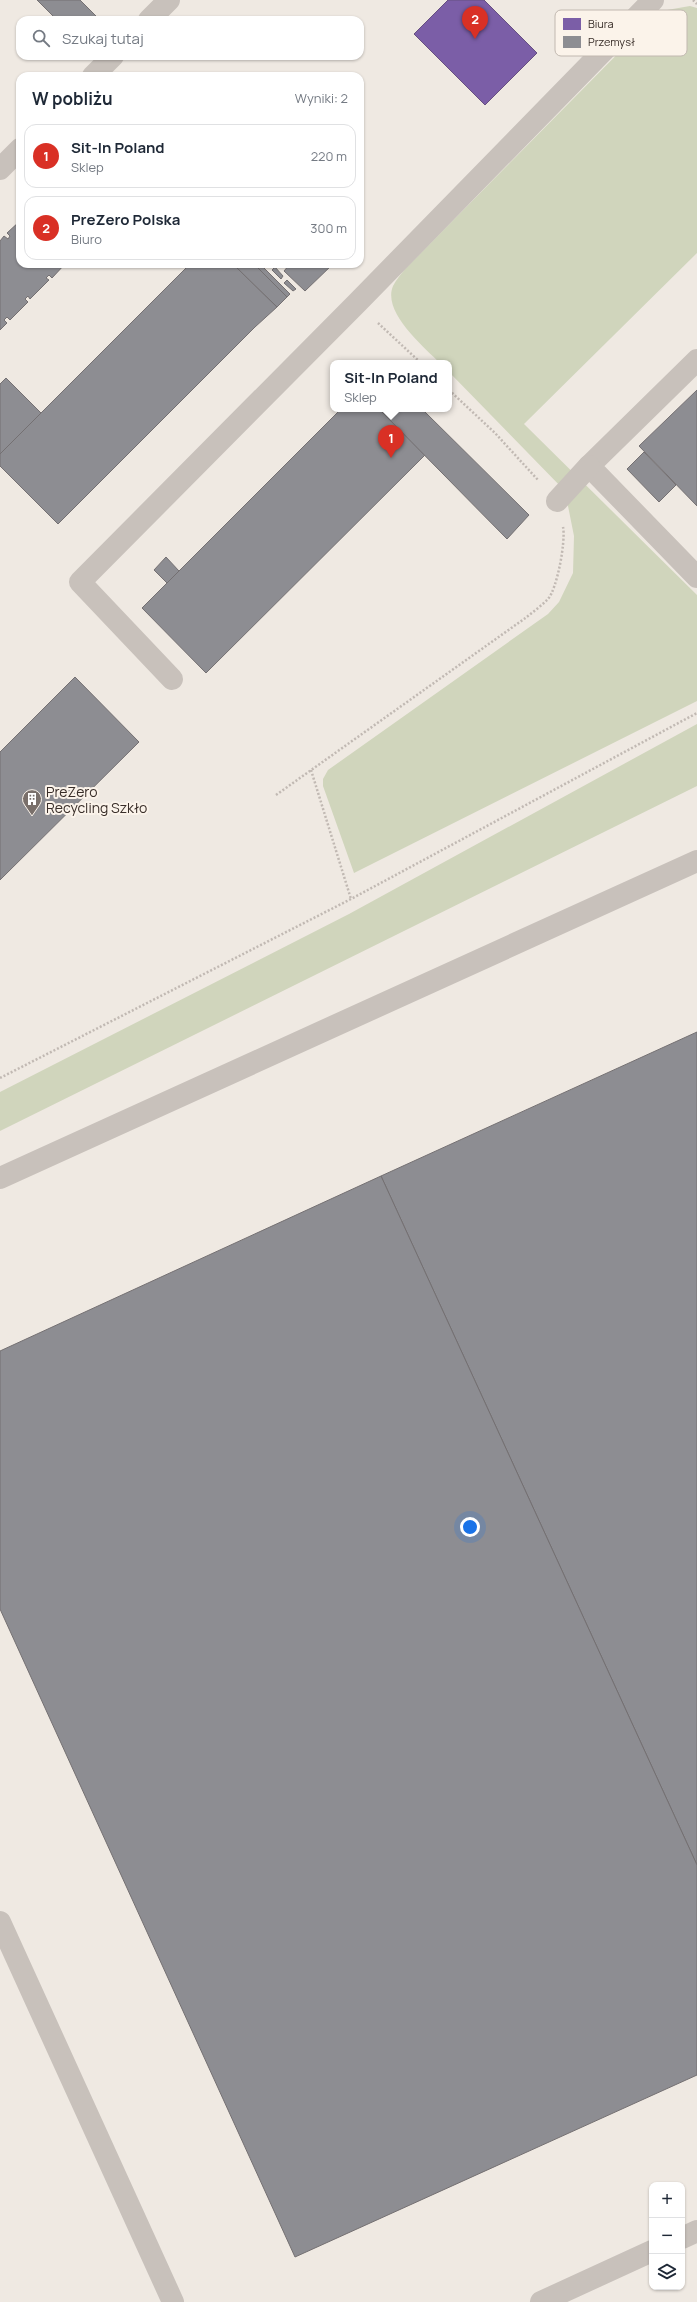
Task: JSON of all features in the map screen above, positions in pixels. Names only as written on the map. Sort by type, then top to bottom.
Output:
[{"type":"lane","points":[[153,16],[169,0]]},
{"type":"lane","points":[[643,10],[653,0]]},
{"type":"lane","points":[[172,679],[80,582],[357,303],[598,56]]},
{"type":"lane","points":[[97,72],[109,60]]},
{"type":"lane","points":[[0,169],[16,153]]},
{"type":"lane","points":[[557,501],[589,466],[697,360]]},
{"type":"lane","points":[[589,466],[697,577]]},
{"type":"lane","points":[[0,1178],[697,861]]},
{"type":"lane","points":[[0,1922],[174,2302]]},
{"type":"lane","points":[[685,2237],[697,2231]]},
{"type":"lane","points":[[541,2302],[649,2252]]},
{"type":"path","points":[[693,0],[697,4]]},
{"type":"path","points":[[357,303],[418,360]]},
{"type":"path","points":[[276,795],[524,619],[549,598],[560,567],[565,534],[557,501],[495,433],[452,393]]},
{"type":"path","points":[[0,1078],[350,900],[697,713]]},
{"type":"path","points":[[311,770],[350,900]]},
{"type":"green space","points":[[690,6],[697,8],[697,253],[524,424],[697,595],[697,701],[354,873],[323,786],[323,779],[328,770],[548,614],[559,602],[573,573],[574,536],[565,491],[452,375],[452,360],[437,360],[406,328],[393,307],[391,296],[393,286],[406,268],[615,56],[687,56],[687,10],[667,10]]},
{"type":"green space","points":[[697,724],[697,786],[0,1131],[0,1092],[349,914]]},
{"type":"building: Biura","points":[[448,0],[484,0],[537,53],[485,105],[414,34]]},
{"type":"building: Przemysł","points":[[37,0],[80,0],[96,16],[53,16]]},
{"type":"building: Przemysł","points":[[16,225],[16,268],[61,268],[52,278],[49,275],[46,278],[49,280],[30,299],[28,296],[25,299],[28,302],[10,320],[7,317],[4,320],[7,323],[0,330],[0,241],[4,236],[8,239],[10,236],[7,233]]},
{"type":"building: Przemysł","points":[[186,268],[237,268],[277,307],[255,327],[58,524],[0,466],[0,454]]},
{"type":"building: Przemysł","points":[[237,268],[258,268],[287,297],[277,307]]},
{"type":"building: Przemysł","points":[[258,268],[264,268],[290,294],[287,297]]},
{"type":"building: Przemysł","points":[[276,268],[283,276],[281,279],[272,270]]},
{"type":"building: Przemysł","points":[[287,268],[329,268],[305,291],[284,271]]},
{"type":"building: Przemysł","points":[[287,280],[296,289],[293,291],[284,283]]},
{"type":"building: Przemysł","points":[[6,378],[41,413],[0,454],[0,384]]},
{"type":"building: Przemysł","points":[[697,390],[697,506],[639,446]]},
{"type":"building: Przemysł","points":[[338,412],[382,412],[425,455],[206,673],[142,608]]},
{"type":"building: Przemysł","points":[[382,412],[425,412],[529,515],[507,539]]},
{"type":"building: Przemysł","points":[[644,452],[676,485],[659,502],[627,469]]},
{"type":"building: Przemysł","points":[[166,557],[179,571],[167,583],[154,570]]},
{"type":"building: Przemysł","name":"PreZero Recycling Szkło","points":[[75,677],[139,742],[0,880],[0,752]]},
{"type":"building: Przemysł","points":[[697,1032],[697,1865],[381,1176]]},
{"type":"building: Przemysł","points":[[381,1176],[697,1865],[697,2075],[295,2257],[0,1609],[0,1351]]},
{"type":"place","name":"PreZero Polska","points":[[475,39]]},
{"type":"place","name":"Sit-In Poland","points":[[391,458]]},
{"type":"place","name":"PreZero Recycling Szkło","points":[[32,816]]}]
